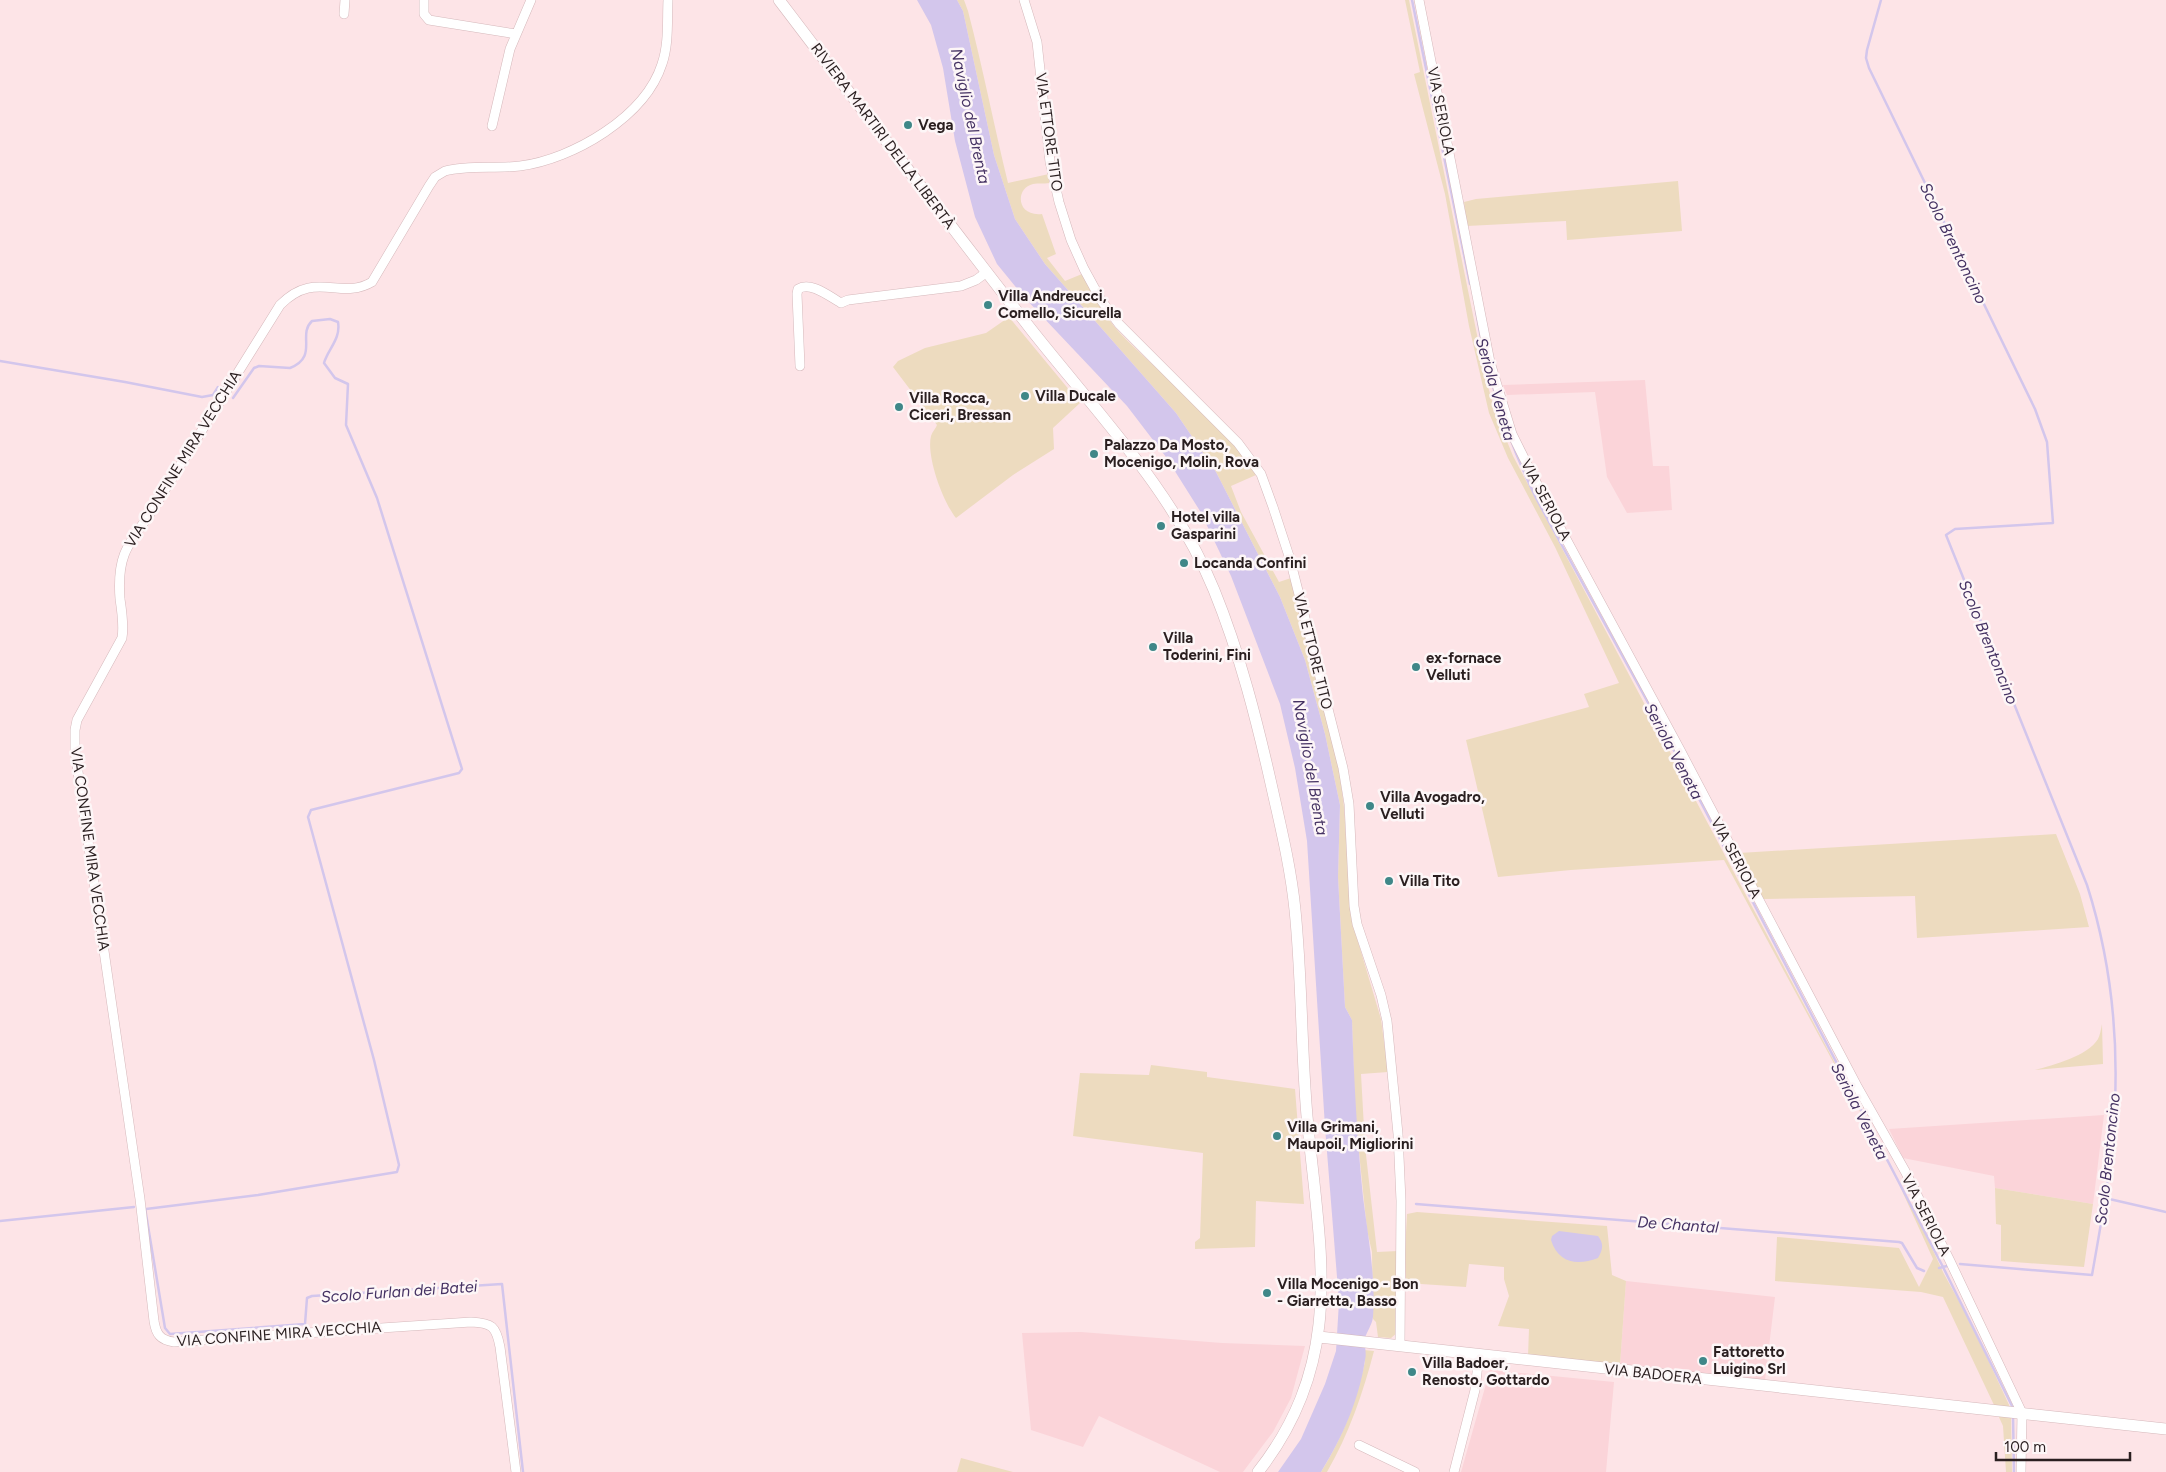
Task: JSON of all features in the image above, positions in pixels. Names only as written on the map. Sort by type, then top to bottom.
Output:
[{"type":"main road","name":"RIVIERA MARTIRI DELLA LIBERTÀ","points":[[779,0],[987,272],[1131,451],[1183,528],[1213,587],[1243,672],[1256,717],[1289,864],[1295,910],[1304,1082],[1321,1270],[1319,1337],[1312,1368],[1302,1399],[1286,1432],[1258,1472]]},
{"type":"main road","name":"VIA BADOERA","points":[[1319,1337],[2166,1430]]},
{"type":"street","points":[[344,14],[345,0]]},
{"type":"street","points":[[424,0],[424,14],[429,20],[516,34]]},
{"type":"street","points":[[492,126],[510,49],[531,0]]},
{"type":"street","name":"VIA CONFINE MIRA VECCHIA","points":[[516,1472],[500,1347],[496,1331],[489,1324],[471,1322],[174,1342],[164,1341],[158,1334],[154,1321],[140,1199],[75,751],[75,730],[77,720],[122,638],[119,586],[122,558],[129,542],[148,517],[280,305],[289,296],[307,287],[350,288],[372,282],[429,186],[435,177],[445,171],[520,166],[544,161],[579,149],[609,130],[632,109],[658,74],[665,54],[668,0]]},
{"type":"street","name":"VIA ETTORE TITO","points":[[1024,0],[1037,42],[1043,108],[1052,170],[1068,230],[1084,269],[1101,300],[1119,324],[1238,442],[1260,474],[1290,559],[1343,768],[1349,804],[1354,906],[1357,924],[1381,995],[1387,1021],[1398,1134],[1401,1201],[1400,1346]]},
{"type":"street","name":"VIA SERIOLA","points":[[1419,0],[1490,362],[1512,434],[1545,500],[1904,1171],[2016,1413],[2021,1472]]},
{"type":"street","points":[[800,366],[798,289],[802,286],[809,286],[841,303],[848,300],[961,286],[972,282],[987,272]]},
{"type":"street","points":[[1454,1472],[1475,1390],[1479,1355]]},
{"type":"street","points":[[1359,1444],[1415,1472]]},
{"type":"shaded area","points":[[957,0],[964,0],[968,11],[1008,183],[1049,174],[1049,183],[1033,184],[1023,191],[1021,196],[1023,207],[1027,211],[1033,214],[1042,214],[1056,254],[1047,258],[1065,281],[1082,274],[1119,332],[1211,418],[1243,455],[1256,475],[1231,486],[1241,512],[1279,582],[1291,578],[1327,715],[1340,776],[1344,807],[1351,918],[1381,1019],[1388,1072],[1361,1074],[1365,1146],[1377,1252],[1398,1251],[1398,1332],[1391,1338],[1378,1337],[1376,1322],[1373,1319],[1372,1252],[1367,1230],[1355,1113],[1352,1020],[1345,1007],[1338,877],[1340,805],[1325,734],[1305,660],[1280,597],[1216,472],[1176,413],[1045,264],[1015,219],[994,155],[963,11]]},
{"type":"shaded area","points":[[1405,0],[1409,0],[1486,379],[1495,412],[1513,456],[1922,1227],[1944,1274],[1971,1323],[2010,1407],[1994,1405],[1943,1297],[1921,1292],[1775,1281],[1777,1237],[1899,1248],[1919,1287],[1933,1259],[1898,1182],[1724,860],[1571,870],[1498,877],[1466,740],[1589,707],[1584,694],[1619,683],[1555,547],[1508,458],[1489,413],[1469,326],[1445,194],[1414,74],[1420,72]]},
{"type":"shaded area","points":[[1678,181],[1682,231],[1567,240],[1566,221],[1467,226],[1464,202],[1476,199]]},
{"type":"shaded area","points":[[1009,317],[1080,403],[1053,428],[1054,449],[1013,475],[956,518],[941,490],[933,467],[930,445],[937,425],[893,367],[898,361],[925,348],[986,333]]},
{"type":"shaded area","points":[[1645,380],[1653,466],[1669,466],[1672,510],[1627,513],[1607,477],[1595,392],[1507,395],[1503,385]]},
{"type":"shaded area","points":[[2056,834],[2080,894],[2089,927],[1917,938],[1915,896],[1763,899],[1739,853]]},
{"type":"shaded area","points":[[2102,1024],[2103,1064],[2035,1070],[2070,1059],[2086,1050],[2098,1039]]},
{"type":"shaded area","points":[[1151,1065],[1207,1072],[1207,1077],[1295,1089],[1304,1204],[1256,1201],[1255,1247],[1195,1249],[1195,1242],[1200,1238],[1203,1153],[1073,1136],[1080,1073],[1149,1075]]},
{"type":"shaded area","points":[[2104,1115],[2093,1204],[1995,1188],[1994,1176],[1903,1158],[1889,1129]]},
{"type":"shaded area","points":[[1995,1188],[2093,1204],[2084,1267],[2001,1261],[2001,1225],[1996,1224]]},
{"type":"shaded area","points":[[1417,1212],[1607,1226],[1612,1275],[1626,1281],[1620,1365],[1528,1356],[1529,1329],[1498,1326],[1509,1296],[1504,1279],[1504,1267],[1469,1264],[1466,1287],[1406,1283],[1407,1214]]},
{"type":"shaded area","points":[[1626,1281],[1775,1297],[1765,1380],[1620,1365]]},
{"type":"shaded area","points":[[1081,1332],[1222,1343],[1305,1346],[1291,1398],[1273,1432],[1243,1472],[1220,1472],[1099,1416],[1083,1447],[1031,1430],[1022,1333]]},
{"type":"shaded area","points":[[1364,1350],[1374,1351],[1360,1398],[1335,1458],[1327,1472],[1321,1472],[1334,1450],[1349,1416],[1364,1365]]},
{"type":"shaded area","points":[[1490,1370],[1614,1382],[1606,1472],[1461,1472]]},
{"type":"shaded area","points":[[1998,1415],[2011,1417],[2012,1472],[2006,1472],[2003,1426]]},
{"type":"shaded area","points":[[961,1458],[1013,1472],[957,1472]]},
{"type":"water","name":"Naviglio del Brenta","points":[[917,0],[957,0],[963,11],[994,155],[1015,219],[1045,264],[1176,413],[1216,472],[1280,597],[1305,660],[1325,734],[1340,805],[1338,877],[1345,1007],[1352,1020],[1359,1152],[1374,1302],[1372,1323],[1365,1338],[1366,1357],[1359,1390],[1343,1432],[1321,1472],[1278,1472],[1301,1439],[1325,1384],[1336,1351],[1339,1302],[1325,1127],[1307,841],[1295,768],[1280,704],[1231,576],[1200,511],[1166,457],[1127,406],[1023,296],[997,264],[975,217],[955,141],[943,68],[931,25]]},
{"type":"water","points":[[1559,1231],[1598,1236],[1602,1247],[1598,1258],[1576,1262],[1563,1258],[1554,1248],[1551,1240],[1552,1236]]},
{"type":"waterway","name":"Seriola Veneta","points":[[1412,0],[1470,284]]},
{"type":"waterway","name":"Scolo Brentoncino","points":[[1881,0],[1867,50],[1866,58],[1869,68],[2035,409],[2047,442],[2053,523],[1955,529],[1946,535],[2087,885],[2095,911],[2106,965],[2115,1047],[2116,1075],[2112,1145],[2092,1275],[1960,1264]]},
{"type":"waterway","name":"Seriola Veneta","points":[[1476,311],[1485,360]]},
{"type":"waterway","points":[[146,1209],[258,1195],[397,1172],[399,1165],[374,1060],[308,817],[311,810],[459,773],[462,769],[377,498],[346,425],[348,384],[335,378],[324,363],[338,334],[338,322],[330,319],[312,321],[306,333],[306,352],[304,358],[299,363],[290,368],[259,366],[254,368],[233,398]]},
{"type":"waterway","points":[[0,361],[202,397],[213,395],[218,387]]},
{"type":"waterway","name":"Seriola Veneta","points":[[1489,373],[1509,436],[1536,498],[1669,741],[1943,1267],[2013,1408]]},
{"type":"waterway","points":[[2105,1198],[2166,1212]]},
{"type":"waterway","name":"De Chantal","points":[[1416,1204],[1899,1242],[1902,1243],[1917,1268],[1924,1271]]},
{"type":"waterway","name":"Scolo Furlan dei Batei","points":[[0,1221],[134,1207]]},
{"type":"waterway","name":"Scolo Furlan dei Batei","points":[[145,1208],[165,1328],[170,1334],[305,1324],[307,1298],[312,1296],[502,1284],[523,1472]]},
{"type":"waterway","name":"Scolo Brentoncino","points":[[1939,1268],[1947,1266]]},
{"type":"waterway","name":"Seriola Veneta","points":[[2013,1416],[2014,1472]]},
{"type":"place","name":"Vega","points":[[908,125]]},
{"type":"place","name":"Villa Andreucci, Comello, Sicurella","points":[[988,305]]},
{"type":"place","name":"Villa Ducale","points":[[1025,396]]},
{"type":"place","name":"Villa Rocca, Ciceri, Bressan","points":[[899,407]]},
{"type":"place","name":"Palazzo Da Mosto, Mocenigo, Molin, Rova","points":[[1094,454]]},
{"type":"place","name":"Hotel villa Gasparini","points":[[1161,526]]},
{"type":"place","name":"Locanda Confini","points":[[1184,563]]},
{"type":"place","name":"Villa Toderini, Fini","points":[[1153,647]]},
{"type":"place","name":"ex-fornace Velluti","points":[[1416,667]]},
{"type":"place","name":"Villa Avogadro, Velluti","points":[[1370,806]]},
{"type":"place","name":"Villa Tito","points":[[1389,881]]},
{"type":"place","name":"Villa Grimani, Maupoil, Migliorini","points":[[1277,1136]]},
{"type":"place","name":"Villa Mocenigo - Bon - Giarretta, Basso","points":[[1267,1293]]},
{"type":"place","name":"Fattoretto Luigino Srl","points":[[1703,1361]]},
{"type":"place","name":"Villa Badoer, Renosto, Gottardo","points":[[1412,1372]]}]
